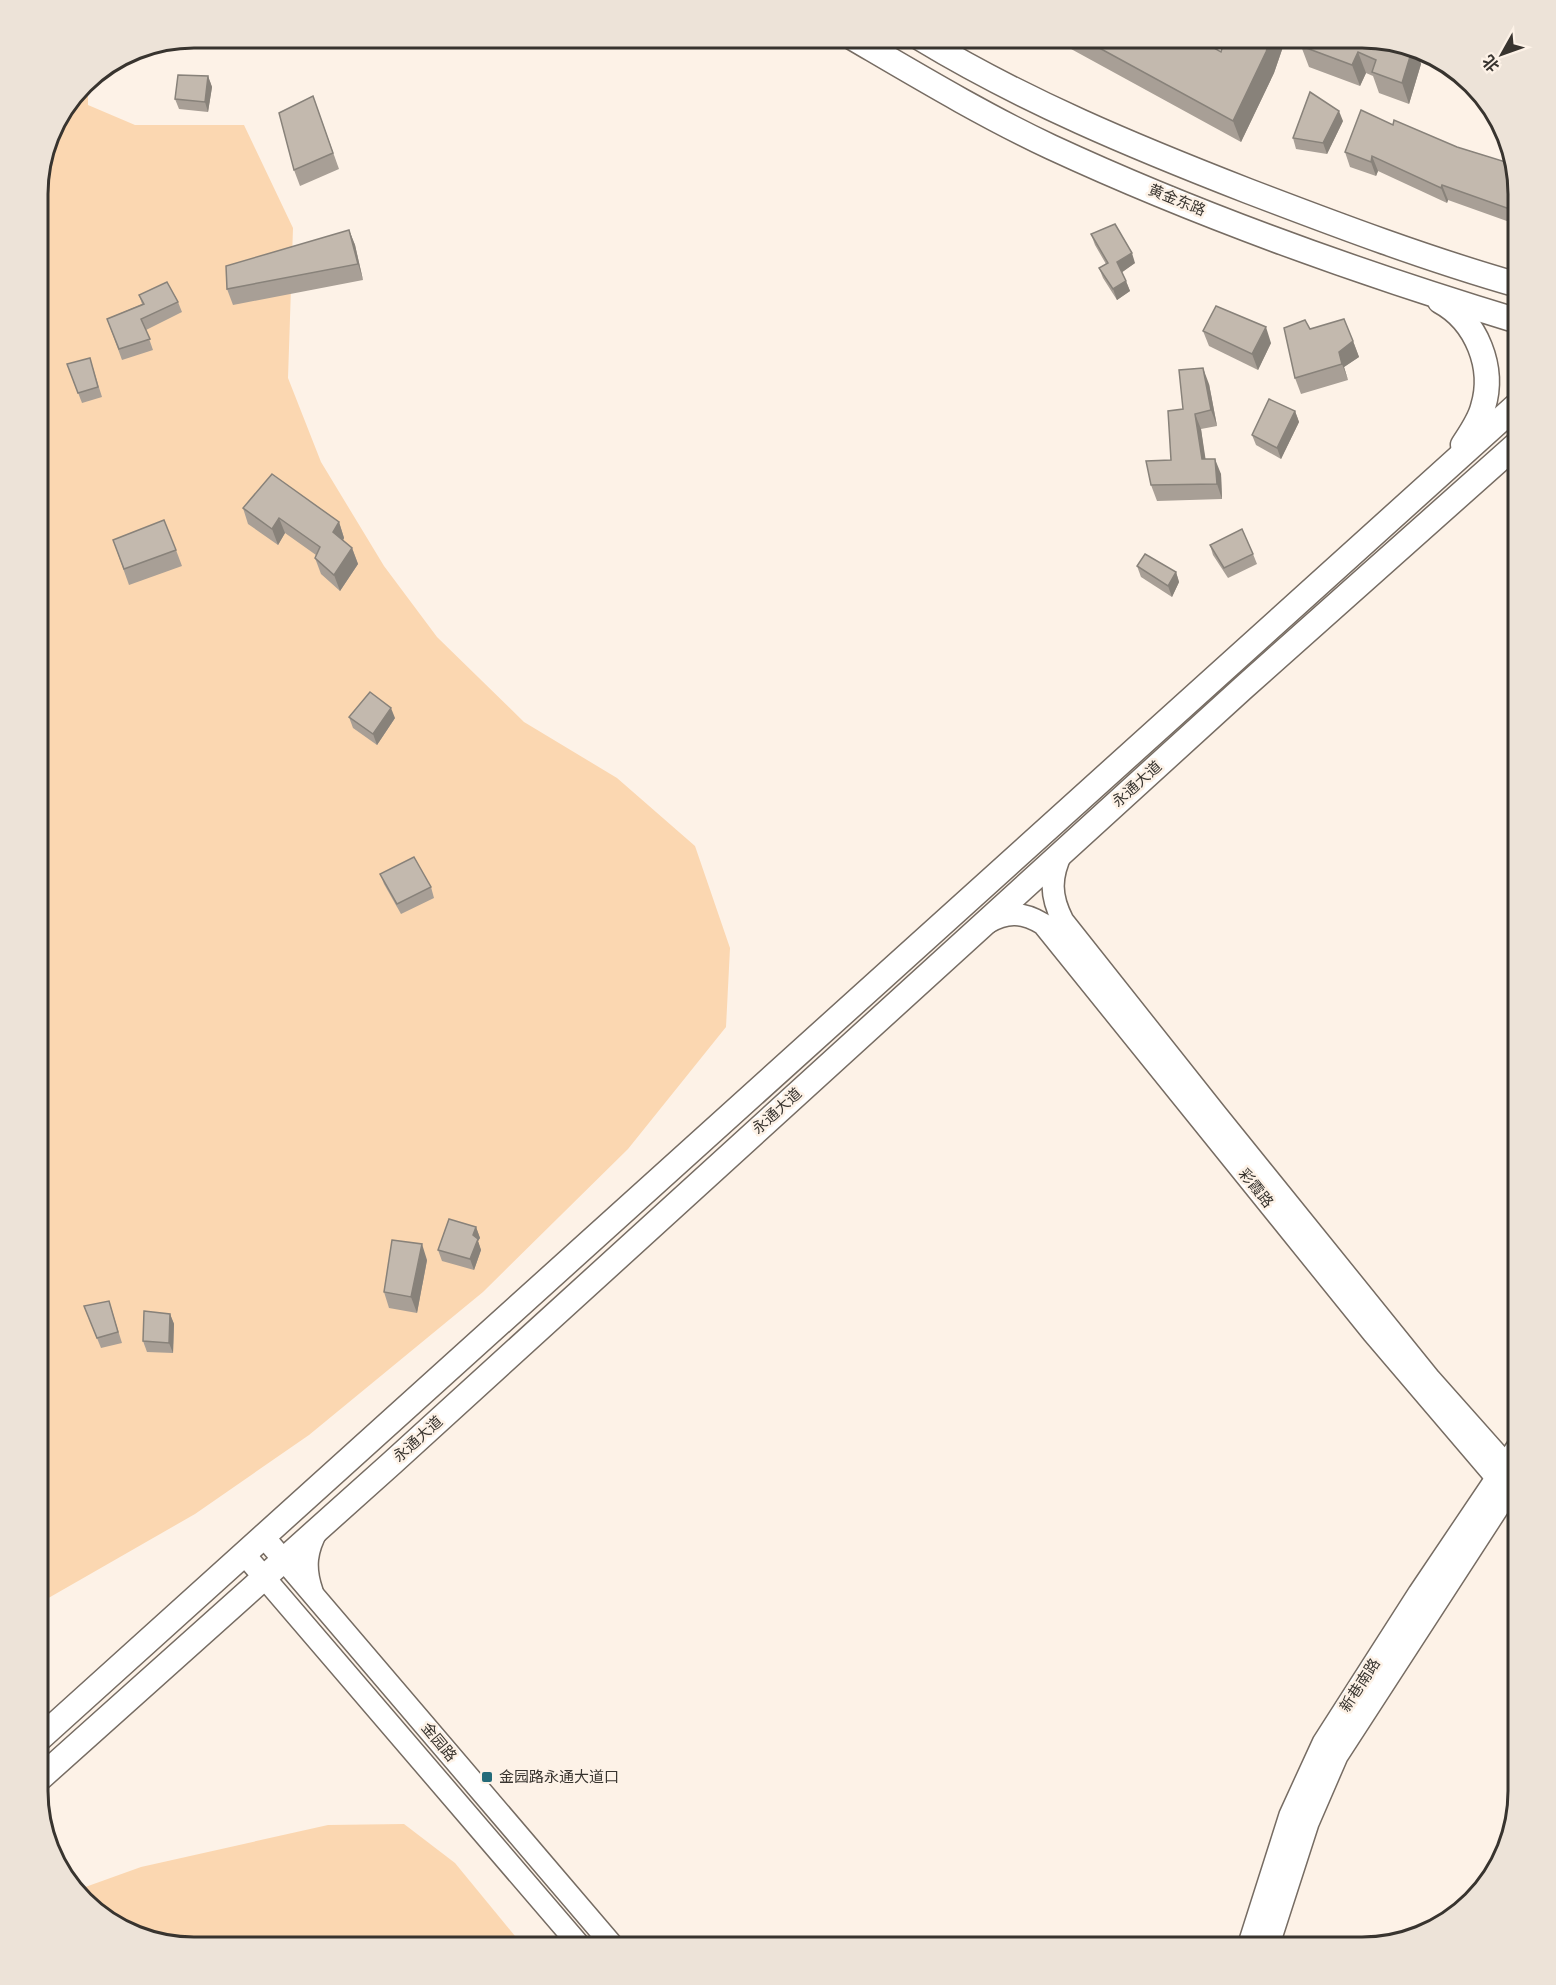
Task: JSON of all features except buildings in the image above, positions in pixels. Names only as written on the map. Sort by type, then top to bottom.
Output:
[{"type":"main road","name":"黄金东路","points":[[870,48],[987,115],[1072,156],[1201,211],[1417,289],[1508,318]]},
{"type":"main road","points":[[938,48],[1032,101],[1135,146],[1341,227],[1508,282]]},
{"type":"main road","points":[[1417,289],[1445,304],[1463,319],[1478,342],[1486,367],[1483,409],[1445,469]]},
{"type":"main road","name":"永通大道","points":[[48,1731],[1508,413]]},
{"type":"main road","name":"永通大道","points":[[48,1771],[1062,852],[1508,452]]},
{"type":"main road","name":"彩霞路","points":[[1062,852],[1053,872],[1052,884],[1057,909],[1063,921],[1508,1476]]},
{"type":"main road","name":"彩霞路","points":[[979,928],[998,916],[1013,913],[1029,915],[1043,924],[1366,1324],[1508,1477]]},
{"type":"main road","name":"新巷南路","points":[[1251,1937],[1290,1815],[1311,1768],[1346,1707],[1508,1486]]},
{"type":"main road","name":"新巷南路","points":[[1271,1937],[1308,1824],[1337,1756],[1508,1487]]},
{"type":"main road","points":[[313,1594],[308,1580],[307,1557],[318,1528]]},
{"type":"main road","name":"金园路","points":[[264,1537],[605,1937]]},
{"type":"main road","name":"金园路","points":[[244,1554],[572,1937]]},
{"type":"main road","points":[[223,1613],[249,1601],[262,1600],[294,1613]]},
{"type":"shaded area","points":[[88,94],[88,105],[135,125],[244,125],[293,228],[288,378],[321,462],[384,566],[437,637],[524,722],[617,778],[695,846],[730,948],[726,1027],[628,1149],[483,1292],[309,1435],[195,1514],[48,1598],[48,184],[59,138],[73,113]]},
{"type":"shaded area","points":[[404,1824],[455,1863],[516,1937],[184,1937],[147,1929],[129,1922],[98,1901],[84,1887],[141,1867],[328,1825]]},
{"type":"place","name":"金园路永通大道口","points":[[487,1777]]}]
